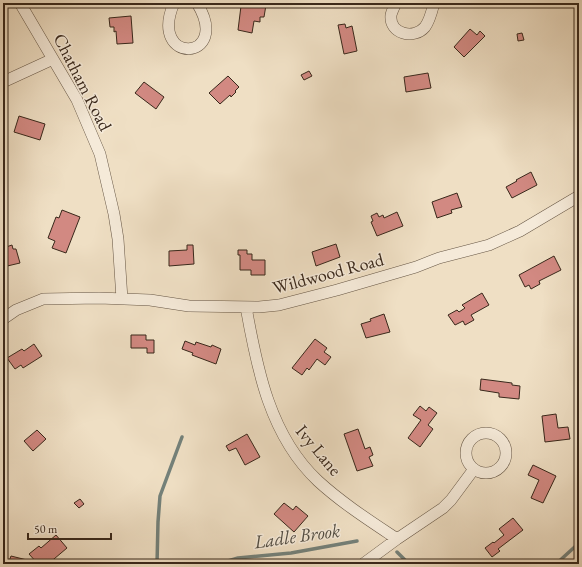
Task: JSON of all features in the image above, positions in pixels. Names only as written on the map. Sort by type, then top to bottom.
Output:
[{"type":"street","name":"Chatham Road","points":[[20,3],[77,100],[100,154],[114,214],[118,239],[122,299]]},
{"type":"street","points":[[174,3],[169,23],[172,39],[179,47],[189,49],[195,48],[200,44],[206,34],[203,16],[197,3]]},
{"type":"street","points":[[396,3],[391,14],[393,26],[397,30],[408,35],[420,31],[424,27],[434,3]]},
{"type":"street","points":[[3,82],[53,59]]},
{"type":"street","name":"Wildwood Road","points":[[3,319],[16,310],[43,299],[150,300],[189,306],[246,307],[279,305],[299,301],[416,267],[439,258],[489,245],[520,231],[579,196]]},
{"type":"street","name":"Ivy Lane","points":[[246,307],[254,352],[265,391],[274,415],[287,442],[318,480],[365,518],[397,538]]},
{"type":"street","points":[[363,564],[397,538],[443,508],[451,500],[474,469]]},
{"type":"building","points":[[246,3],[266,5],[264,17],[260,17],[260,22],[254,21],[252,33],[238,30],[241,6],[245,7]]},
{"type":"building","points":[[131,16],[133,43],[117,44],[116,31],[114,32],[114,27],[110,27],[109,18]]},
{"type":"building","points":[[345,24],[346,28],[352,26],[357,51],[344,54],[338,25]]},
{"type":"building","points":[[470,29],[477,35],[480,31],[485,36],[464,57],[454,47]]},
{"type":"building","points":[[522,33],[524,40],[518,41],[517,34]]},
{"type":"building","points":[[309,71],[312,76],[304,80],[301,75]]},
{"type":"building","points":[[428,73],[431,88],[406,92],[404,77]]},
{"type":"building","points":[[228,76],[239,87],[231,97],[230,95],[220,104],[209,93]]},
{"type":"building","points":[[144,82],[164,97],[156,109],[135,93]]},
{"type":"building","points":[[19,116],[45,124],[40,140],[14,132]]},
{"type":"building","points":[[531,172],[537,185],[512,198],[506,187]]},
{"type":"building","points":[[457,193],[462,207],[451,210],[452,213],[437,218],[432,202]]},
{"type":"building","points":[[62,210],[80,217],[66,253],[52,248],[55,241],[48,238],[56,217],[59,218]]},
{"type":"building","points":[[397,212],[403,226],[377,236],[371,222],[373,221],[371,216],[377,213],[379,217],[383,215],[384,218]]},
{"type":"building","points":[[336,244],[340,257],[316,266],[312,252]]},
{"type":"building","points":[[12,245],[13,249],[16,249],[20,263],[3,267],[3,248]]},
{"type":"building","points":[[187,245],[193,245],[194,264],[169,266],[169,251],[187,250]]},
{"type":"building","points":[[238,250],[247,250],[247,254],[252,254],[252,260],[265,260],[265,275],[251,275],[251,270],[240,270],[240,255],[238,255]]},
{"type":"building","points":[[554,256],[561,270],[539,281],[540,284],[531,289],[529,285],[525,287],[519,275]]},
{"type":"building","points":[[482,293],[489,305],[471,315],[474,320],[465,325],[463,321],[455,325],[448,315],[457,310],[459,312],[465,308],[462,305]]},
{"type":"building","points":[[384,314],[390,332],[366,338],[361,324],[371,321],[370,319]]},
{"type":"building","points":[[131,335],[146,335],[146,340],[154,340],[154,353],[147,353],[147,348],[131,348]]},
{"type":"building","points":[[315,339],[327,348],[324,352],[331,357],[325,365],[317,359],[309,370],[307,368],[302,375],[292,368]]},
{"type":"building","points":[[185,341],[195,345],[196,342],[211,347],[212,345],[221,349],[216,364],[192,355],[193,353],[182,349]]},
{"type":"building","points":[[34,344],[42,356],[23,368],[21,365],[15,369],[7,358],[22,349],[24,351]]},
{"type":"building","points":[[481,379],[512,383],[512,385],[520,386],[519,399],[499,397],[499,393],[480,390]]},
{"type":"building","points":[[420,406],[426,411],[429,407],[437,413],[428,425],[433,429],[420,447],[408,438],[421,420],[413,415]]},
{"type":"building","points":[[556,414],[558,428],[568,427],[570,439],[545,442],[542,416]]},
{"type":"building","points":[[358,429],[365,449],[370,447],[373,455],[369,457],[373,466],[357,471],[344,434]]},
{"type":"building","points":[[37,430],[46,439],[33,451],[24,441]]},
{"type":"building","points":[[247,434],[260,457],[245,465],[236,448],[229,451],[226,446]]},
{"type":"building","points":[[533,465],[556,476],[543,503],[531,498],[539,480],[528,475]]},
{"type":"building","points":[[80,499],[84,504],[79,508],[74,503]]},
{"type":"building","points":[[284,503],[293,510],[296,506],[308,516],[294,532],[274,514]]},
{"type":"building","points":[[513,518],[523,530],[498,549],[500,551],[492,557],[485,548],[504,535],[499,529]]},
{"type":"building","points":[[56,535],[67,548],[48,564],[38,564],[29,554],[39,546],[41,548]]},
{"type":"building","points":[[11,556],[27,560],[26,564],[8,564]]},
{"type":"waterway","points":[[157,564],[160,496],[182,437]]},
{"type":"waterway","name":"Ladle Brook","points":[[218,564],[238,558],[291,553],[357,541]]},
{"type":"waterway","name":"Ladle Brook","points":[[556,564],[579,543]]},
{"type":"waterway","name":"Ladle Brook","points":[[397,552],[409,564]]}]
